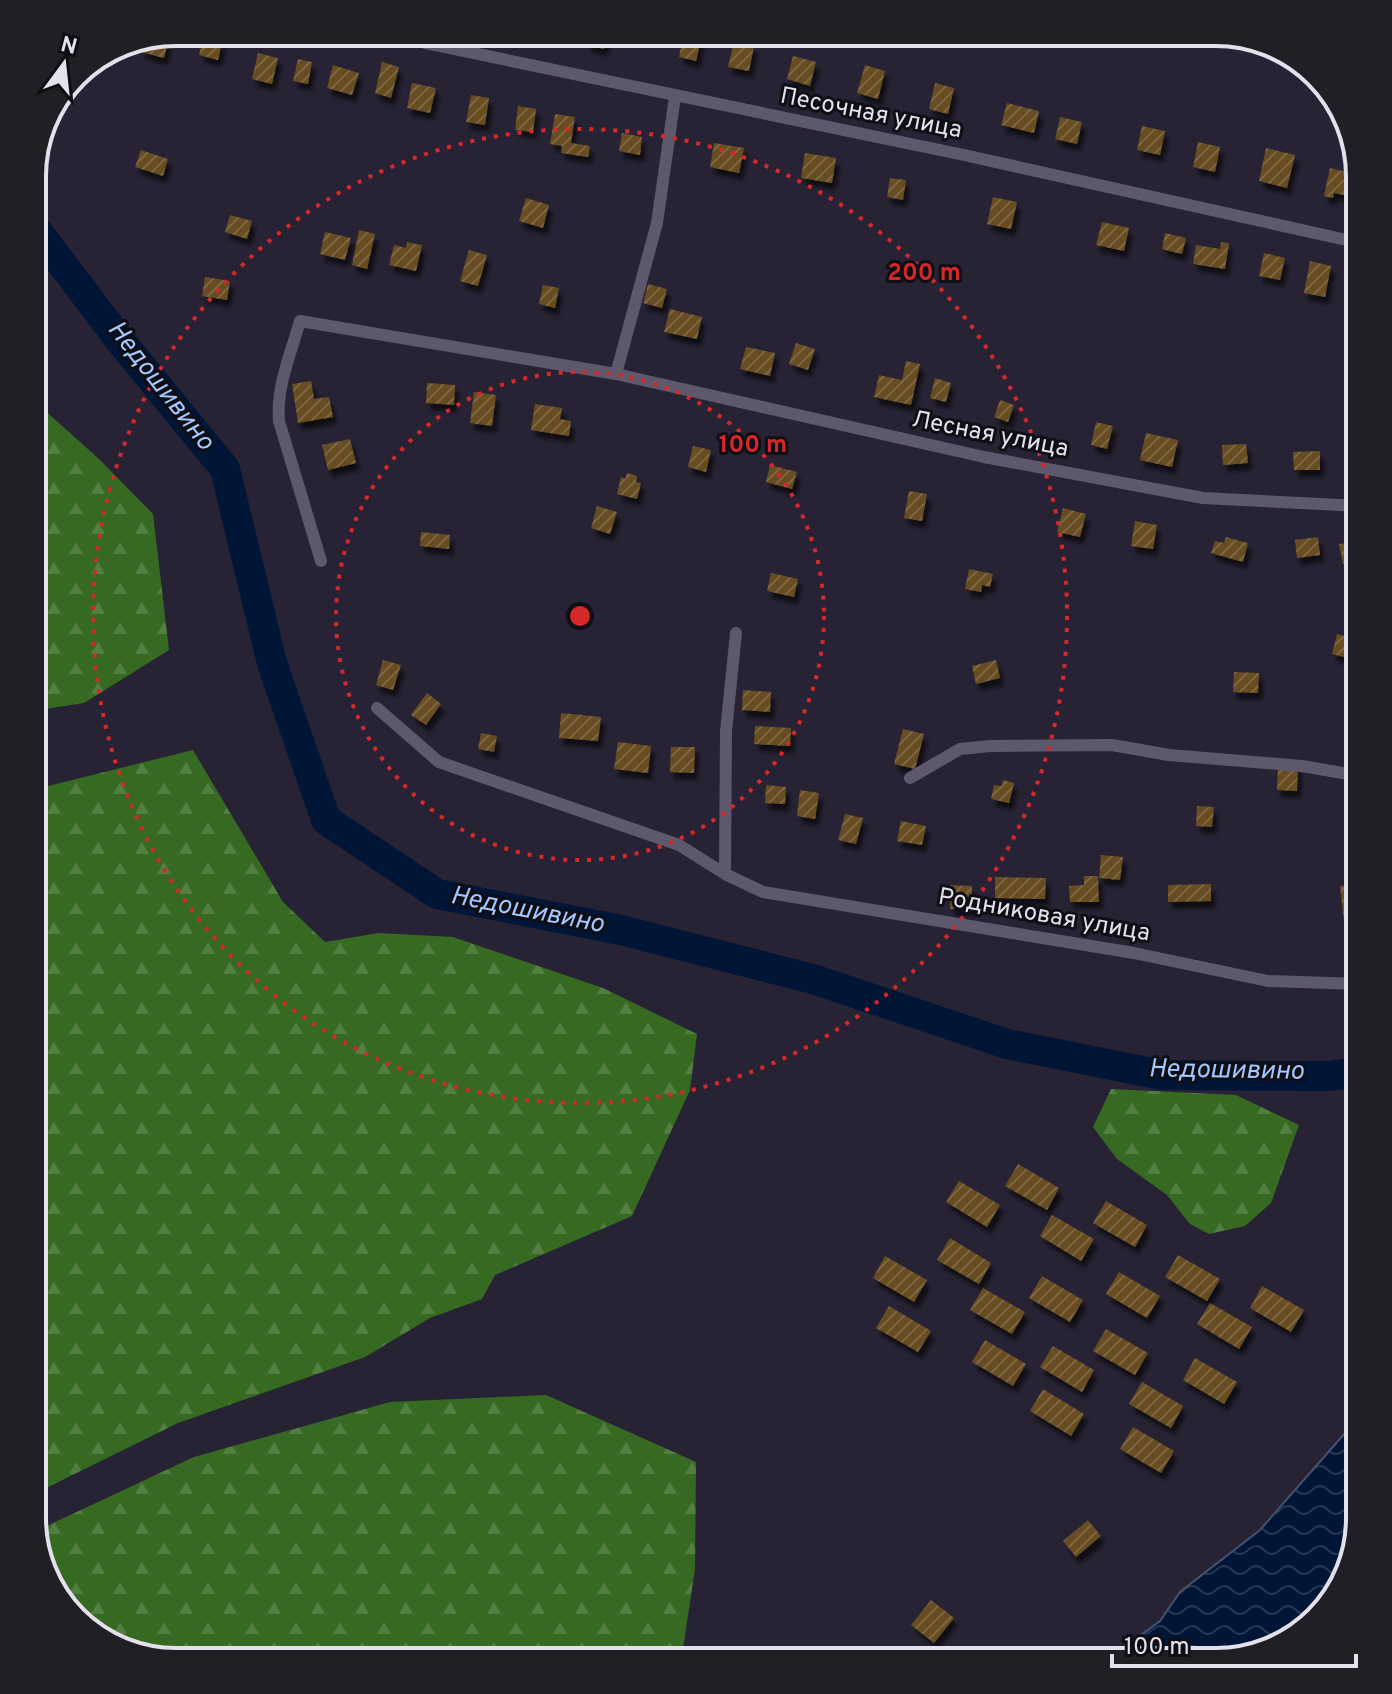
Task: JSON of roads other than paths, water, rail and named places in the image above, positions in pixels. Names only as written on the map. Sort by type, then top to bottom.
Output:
[{"type":"street","name":"Песочная улица","points":[[437,46],[964,155],[1346,240]]},
{"type":"street","points":[[616,374],[657,223],[675,97]]},
{"type":"street","name":"Лесная улица","points":[[321,561],[279,421],[282,384],[300,321],[616,374],[908,441],[1203,498],[1346,505]]},
{"type":"street","points":[[725,874],[726,731],[736,633]]},
{"type":"street","name":"Родниковая улица","points":[[377,708],[439,762],[679,845],[725,874],[763,892],[1134,953],[1268,981],[1346,984]]},
{"type":"street","points":[[910,778],[960,749],[990,746],[1112,745],[1169,755],[1302,766],[1346,774]]},
{"type":"water","points":[[1346,1432],[1344,1543],[1333,1575],[1302,1616],[1273,1635],[1233,1647],[1123,1648],[1160,1621],[1180,1592],[1260,1530]]},
{"type":"waterway","name":"Недошивино","points":[[46,243],[119,339],[225,469],[272,663],[326,820],[437,894],[621,930],[813,979],[1007,1044],[1162,1075],[1346,1074]]}]
